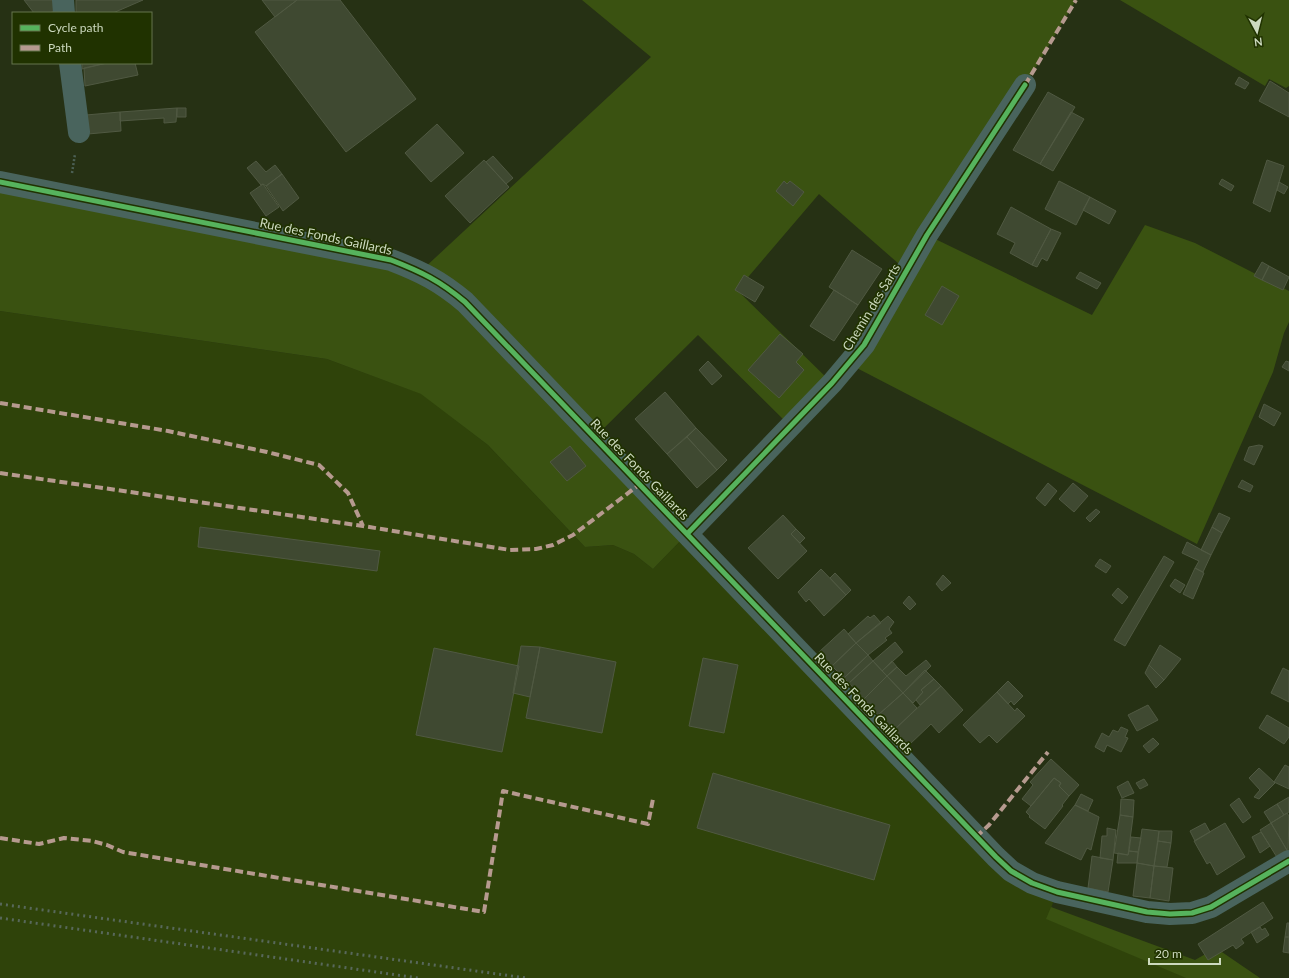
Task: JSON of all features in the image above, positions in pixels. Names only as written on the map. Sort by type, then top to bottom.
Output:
[{"type":"street","points":[[63,0],[64,12]]},
{"type":"street","points":[[70,64],[79,132]]},
{"type":"street","name":"Chemin des Sarts","points":[[687,534],[832,383],[864,345],[927,235],[1025,85]]},
{"type":"street","name":"Rue des Fonds Gaillards","points":[[0,182],[392,260],[421,272],[442,283],[465,302],[996,857],[1011,871],[1032,883],[1057,892],[1147,912],[1170,914],[1192,913],[1211,907],[1289,861]]},
{"type":"path","points":[[69,196],[79,132]]},
{"type":"shaded area","points":[[582,0],[1076,0],[1025,85],[927,235],[1092,315],[1145,225],[1195,243],[1289,291],[1289,322],[1284,333],[1273,372],[1197,544],[849,364],[907,271],[819,194],[737,290],[832,383],[790,426],[698,335],[595,437],[687,534],[653,569],[634,554],[613,545],[585,547],[488,445],[421,394],[327,359],[0,311],[0,182],[421,271],[651,57]]},
{"type":"shaded area","points":[[1120,0],[1289,0],[1289,86],[1286,88],[1269,79],[1265,86]]},
{"type":"shaded area","points":[[0,311],[327,359],[422,394],[488,445],[585,547],[613,545],[634,554],[653,569],[687,534],[996,857],[1057,892],[1047,919],[1187,978],[0,978]]},
{"type":"shaded area","points":[[1051,907],[1195,960],[1216,948],[1260,978],[1186,978],[1046,919]]},
{"type":"building","points":[[24,0],[58,0],[63,6],[52,12],[33,12]]},
{"type":"building","points":[[76,0],[143,0],[115,12],[76,12]]},
{"type":"building","points":[[262,0],[297,0],[275,17]]},
{"type":"building","points":[[297,0],[340,0],[416,99],[346,152],[255,32]]},
{"type":"building","points":[[82,64],[103,64],[82,69]]},
{"type":"building","points":[[102,64],[135,64],[138,75],[85,86],[84,68]]},
{"type":"building","points":[[1239,77],[1249,83],[1245,89],[1235,84]]},
{"type":"building","points":[[1270,81],[1289,93],[1289,117],[1259,101]]},
{"type":"building","points":[[1048,92],[1075,107],[1040,164],[1013,150]]},
{"type":"building","points":[[177,108],[186,108],[186,117],[177,117]]},
{"type":"building","points":[[177,108],[176,122],[164,123],[164,118],[120,121],[120,112]]},
{"type":"building","points":[[120,112],[121,131],[88,134],[86,115]]},
{"type":"building","points":[[1071,112],[1084,119],[1053,171],[1040,164]]},
{"type":"building","points":[[437,124],[464,153],[431,182],[405,153]]},
{"type":"building","points":[[493,156],[513,178],[506,184],[486,162]]},
{"type":"building","points":[[484,160],[509,187],[470,223],[445,196]]},
{"type":"building","points":[[1267,160],[1284,166],[1270,212],[1253,203]]},
{"type":"building","points":[[256,161],[266,172],[275,165],[282,174],[266,186],[263,184],[261,185],[247,168]]},
{"type":"building","points":[[282,174],[299,198],[283,211],[266,186]]},
{"type":"building","points":[[1222,179],[1234,186],[1231,191],[1219,184]]},
{"type":"building","points":[[784,181],[787,184],[790,181],[804,192],[793,206],[776,191]]},
{"type":"building","points":[[1059,181],[1090,197],[1076,225],[1045,209]]},
{"type":"building","points":[[1279,182],[1288,187],[1284,194],[1277,190]]},
{"type":"building","points":[[263,184],[279,207],[266,216],[250,193]]},
{"type":"building","points":[[1090,197],[1116,211],[1109,224],[1083,210]]},
{"type":"building","points":[[1011,207],[1051,229],[1032,265],[1010,253],[1015,243],[997,234]]},
{"type":"building","points":[[1051,229],[1061,233],[1047,261],[1042,258],[1037,267],[1032,265]]},
{"type":"building","points":[[852,250],[882,269],[858,305],[829,287]]},
{"type":"building","points":[[1262,262],[1269,266],[1262,280],[1254,276]]},
{"type":"building","points":[[1269,266],[1289,277],[1283,290],[1262,280]]},
{"type":"building","points":[[1080,272],[1101,283],[1097,289],[1076,278]]},
{"type":"building","points":[[744,275],[764,287],[755,302],[735,290]]},
{"type":"building","points":[[942,286],[959,296],[942,325],[925,315]]},
{"type":"building","points":[[834,290],[858,305],[834,341],[810,326]]},
{"type":"building","points":[[780,334],[803,354],[796,362],[804,370],[779,398],[748,370]]},
{"type":"building","points":[[708,361],[722,376],[712,385],[699,370]]},
{"type":"building","points":[[1286,361],[1289,362],[1289,371],[1282,367]]},
{"type":"building","points":[[665,392],[696,428],[667,454],[635,419]]},
{"type":"building","points":[[1264,404],[1281,413],[1274,426],[1259,417]]},
{"type":"building","points":[[696,428],[727,460],[717,470],[687,437]]},
{"type":"building","points":[[687,437],[717,470],[697,488],[667,454]]},
{"type":"building","points":[[1259,445],[1263,446],[1254,465],[1244,460],[1249,447]]},
{"type":"building","points":[[570,446],[586,466],[567,481],[550,462]]},
{"type":"building","points":[[1242,480],[1253,486],[1250,492],[1238,487]]},
{"type":"building","points":[[1048,483],[1057,491],[1045,506],[1036,498]]},
{"type":"building","points":[[1073,483],[1088,496],[1074,512],[1059,499]]},
{"type":"building","points":[[1096,509],[1100,512],[1090,522],[1086,518]]},
{"type":"building","points":[[1219,513],[1230,518],[1222,533],[1212,527]]},
{"type":"building","points":[[783,515],[796,529],[791,534],[807,551],[778,579],[748,548]]},
{"type":"building","points":[[200,527],[380,551],[377,571],[198,547]]},
{"type":"building","points":[[1212,527],[1222,533],[1211,555],[1201,550]]},
{"type":"building","points":[[796,529],[805,538],[800,543],[791,534]]},
{"type":"building","points":[[1187,542],[1211,555],[1203,572],[1195,568],[1199,561],[1182,553]]},
{"type":"building","points":[[1164,556],[1174,562],[1125,646],[1114,640]]},
{"type":"building","points":[[1100,559],[1111,566],[1106,573],[1095,566]]},
{"type":"building","points":[[1195,568],[1204,573],[1193,599],[1183,594]]},
{"type":"building","points":[[821,569],[846,595],[824,616],[809,599],[806,602],[798,592]]},
{"type":"building","points":[[835,573],[851,590],[846,595],[830,578]]},
{"type":"building","points":[[943,575],[951,583],[942,591],[936,584]]},
{"type":"building","points":[[1175,579],[1185,585],[1180,593],[1170,586]]},
{"type":"building","points":[[1118,588],[1128,597],[1122,604],[1112,595]]},
{"type":"building","points":[[909,596],[916,604],[910,610],[903,603]]},
{"type":"building","points":[[874,615],[881,623],[856,643],[848,634],[868,616],[870,618]]},
{"type":"building","points":[[888,616],[894,622],[889,629],[892,633],[885,638],[887,640],[868,655],[856,643]]},
{"type":"building","points":[[844,629],[856,643],[832,666],[819,652]]},
{"type":"building","points":[[895,642],[903,652],[882,671],[873,661]]},
{"type":"building","points":[[856,643],[868,655],[844,678],[832,666]]},
{"type":"building","points":[[1160,645],[1181,659],[1164,680],[1149,665]]},
{"type":"building","points":[[521,646],[540,647],[530,697],[513,693]]},
{"type":"building","points":[[540,647],[616,662],[602,733],[526,718]]},
{"type":"building","points":[[434,648],[519,666],[502,752],[416,735]]},
{"type":"building","points":[[868,655],[873,661],[849,683],[844,678]]},
{"type":"building","points":[[703,658],[738,665],[724,733],[689,726]]},
{"type":"building","points":[[926,660],[931,666],[903,693],[887,676],[897,667],[906,676]]},
{"type":"building","points":[[873,661],[887,676],[864,699],[849,683]]},
{"type":"building","points":[[892,661],[897,667],[887,676],[882,671]]},
{"type":"building","points":[[1149,665],[1164,680],[1156,688],[1145,673]]},
{"type":"building","points":[[1283,668],[1289,671],[1289,702],[1271,693]]},
{"type":"building","points":[[925,670],[934,679],[921,690],[923,692],[913,703],[903,693]]},
{"type":"building","points":[[887,676],[903,693],[878,715],[864,699]]},
{"type":"building","points":[[934,679],[941,686],[920,705],[916,700],[923,692],[921,690]]},
{"type":"building","points":[[1008,681],[1023,696],[1014,705],[1011,701],[1008,704],[997,692]]},
{"type":"building","points":[[941,686],[963,710],[939,733],[931,724],[909,745],[894,730]]},
{"type":"building","points":[[997,692],[1015,711],[1017,708],[1025,716],[997,743],[989,735],[980,743],[963,725]]},
{"type":"building","points":[[903,693],[917,708],[892,732],[878,715]]},
{"type":"building","points":[[1148,705],[1158,720],[1137,731],[1128,715]]},
{"type":"building","points":[[1267,715],[1289,728],[1289,737],[1284,744],[1259,728]]},
{"type":"building","points":[[1121,727],[1128,730],[1125,737],[1128,738],[1121,752],[1107,745],[1104,752],[1095,747],[1102,733],[1109,737],[1113,730],[1118,732]]},
{"type":"building","points":[[1153,738],[1159,744],[1149,753],[1143,746]]},
{"type":"building","points":[[1051,759],[1079,785],[1069,796],[1059,786],[1061,783],[1054,778],[1031,806],[1022,799],[1033,785],[1030,782]]},
{"type":"building","points":[[1285,765],[1289,767],[1289,789],[1274,782]]},
{"type":"building","points":[[1259,768],[1275,783],[1259,799],[1254,797],[1260,790],[1249,778]]},
{"type":"building","points":[[713,773],[890,825],[874,880],[697,828]]},
{"type":"building","points":[[1054,778],[1061,783],[1059,786],[1069,796],[1045,829],[1029,817],[1030,816],[1026,812]]},
{"type":"building","points":[[1144,779],[1148,785],[1140,789],[1136,783]]},
{"type":"building","points":[[1128,781],[1134,793],[1122,798],[1117,787]]},
{"type":"building","points":[[1081,794],[1093,800],[1088,811],[1075,805]]},
{"type":"building","points":[[1289,797],[1289,812],[1284,815],[1277,804]]},
{"type":"building","points":[[1239,798],[1251,817],[1243,823],[1230,805]]},
{"type":"building","points":[[1121,799],[1134,800],[1133,817],[1120,815]]},
{"type":"building","points":[[1277,804],[1284,815],[1271,823],[1264,812]]},
{"type":"building","points":[[1075,805],[1099,817],[1091,850],[1087,848],[1081,860],[1045,843]]},
{"type":"building","points":[[1287,813],[1289,816],[1288,852],[1271,823]]},
{"type":"building","points":[[1120,815],[1133,817],[1128,855],[1114,853]]},
{"type":"building","points":[[1205,823],[1210,832],[1195,841],[1190,831]]},
{"type":"building","points":[[1225,823],[1245,857],[1217,875],[1210,862],[1207,864],[1194,841]]},
{"type":"building","points":[[1271,823],[1288,852],[1278,859],[1260,830]]},
{"type":"building","points":[[1107,828],[1116,830],[1113,860],[1100,858],[1102,836],[1107,836]]},
{"type":"building","points":[[1142,829],[1159,831],[1154,866],[1137,863]]},
{"type":"building","points":[[1159,831],[1172,831],[1171,843],[1158,841]]},
{"type":"building","points":[[1261,832],[1270,846],[1260,853],[1252,837]]},
{"type":"building","points":[[1131,837],[1141,838],[1138,852],[1129,851]]},
{"type":"building","points":[[1158,841],[1171,843],[1167,867],[1154,866]]},
{"type":"building","points":[[1129,851],[1138,852],[1137,863],[1117,863],[1118,853],[1128,855]]},
{"type":"building","points":[[1092,856],[1113,860],[1108,892],[1088,888]]},
{"type":"building","points":[[1137,863],[1154,866],[1150,898],[1133,896]]},
{"type":"building","points":[[1154,866],[1173,868],[1169,901],[1150,898]]},
{"type":"building","points":[[1263,902],[1273,918],[1241,939],[1244,943],[1236,949],[1233,945],[1208,960],[1198,944]]},
{"type":"building","points":[[1287,923],[1289,923],[1289,937],[1285,937]]},
{"type":"building","points":[[1260,927],[1262,930],[1265,928],[1269,935],[1257,943],[1251,932]]},
{"type":"building","points":[[1285,937],[1289,937],[1289,953],[1283,952]]},
{"type":"railway","points":[[0,904],[526,978]]},
{"type":"railway","points":[[0,918],[418,978]]},
{"type":"marked path","points":[[1025,85],[1076,0]]},
{"type":"marked path","points":[[0,403],[168,431],[267,452],[319,465],[348,493],[363,526]]},
{"type":"marked path","points":[[0,473],[363,526],[510,550],[536,549],[553,545],[573,535],[640,484]]},
{"type":"marked path","points":[[976,837],[989,825],[1048,752]]},
{"type":"marked path","points":[[0,838],[39,844],[64,838],[92,841],[107,845],[123,852],[484,912],[503,791],[648,824],[653,799]]},
{"type":"cycle path","points":[[687,534],[832,383],[864,345],[927,235],[1025,85]]},
{"type":"cycle path","points":[[0,182],[391,260],[421,273],[447,288],[465,302],[996,857],[1011,871],[1032,883],[1057,892],[1147,912],[1170,914],[1192,913],[1211,907],[1289,861]]}]
